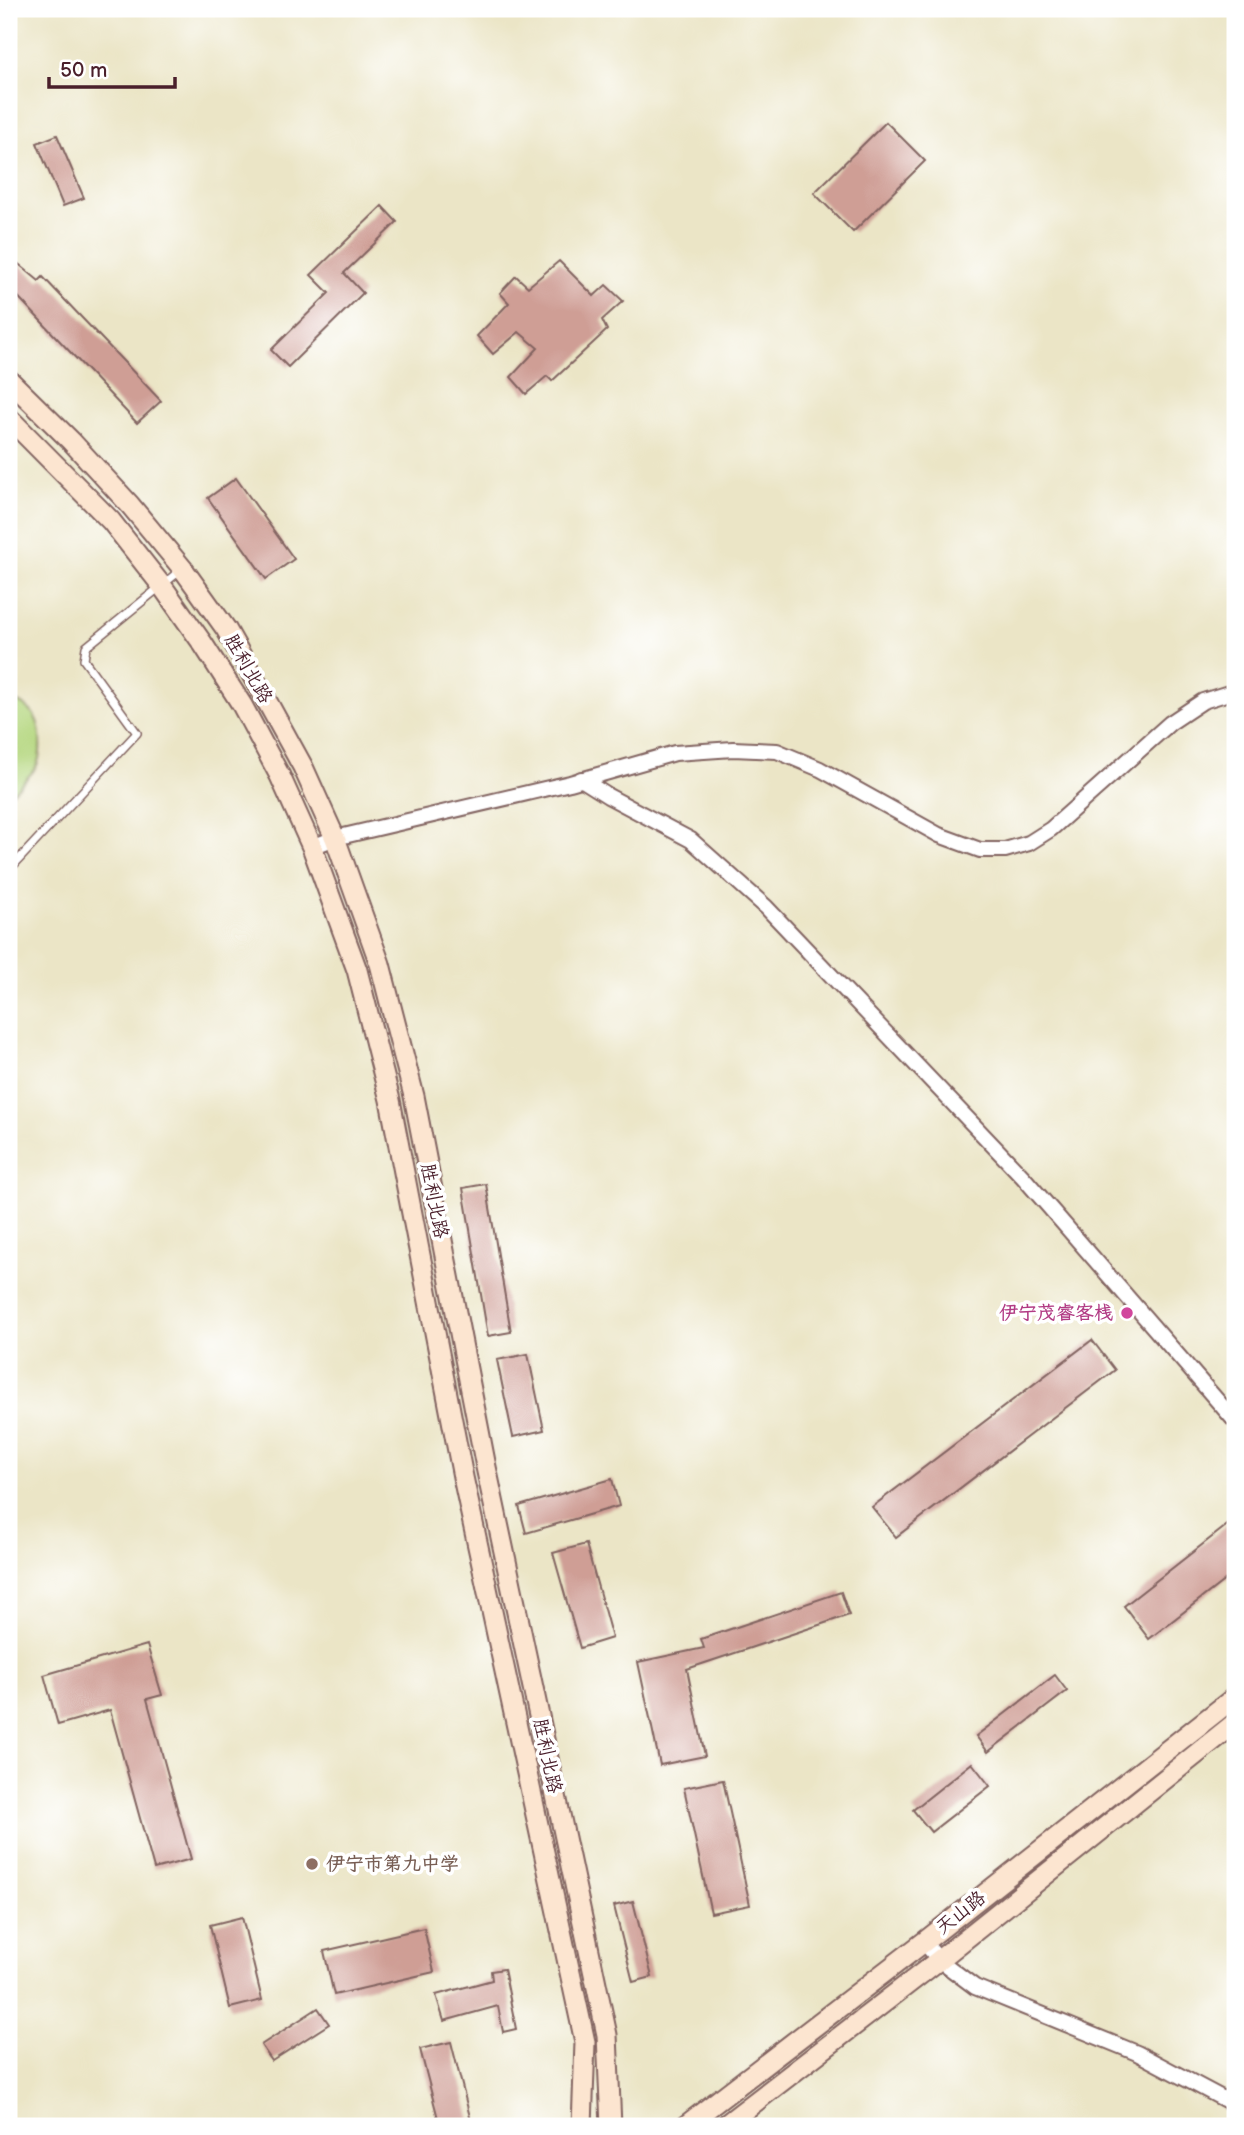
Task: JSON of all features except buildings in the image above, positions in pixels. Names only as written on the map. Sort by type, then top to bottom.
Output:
[{"type":"main road","name":"胜利北路","points":[[9,380],[122,496],[183,569],[226,629],[303,767],[335,838],[380,964],[414,1096],[486,1467],[607,2035],[611,2126]]},
{"type":"main road","name":"胜利北路","points":[[9,418],[111,521],[162,586],[242,705],[281,776],[312,847],[357,970],[390,1100],[463,1477],[584,2042],[582,2126]]},
{"type":"main road","name":"天山路","points":[[685,2126],[925,1942],[1235,1697]]},
{"type":"main road","name":"天山路","points":[[724,2126],[939,1960],[1235,1723]]},
{"type":"street","points":[[312,847],[335,838],[675,754],[733,749],[777,751],[820,769],[939,835],[980,850],[1005,850],[1029,843],[1051,829],[1170,723],[1203,701],[1235,691]]},
{"type":"street","points":[[581,779],[691,839],[766,907],[1023,1177],[1235,1420]]},
{"type":"street","points":[[925,1942],[939,1960],[975,1987],[1137,2053],[1235,2105]]},
{"type":"lane","points":[[9,870],[137,733],[84,660],[86,647],[183,569]]},
{"type":"green space","points":[[9,697],[33,713],[39,728],[40,742],[36,767],[9,796]]},
{"type":"place","name":"伊宁茂睿客栈","points":[[1127,1313]]},
{"type":"place","name":"伊宁市第九中学","points":[[312,1864]]}]
